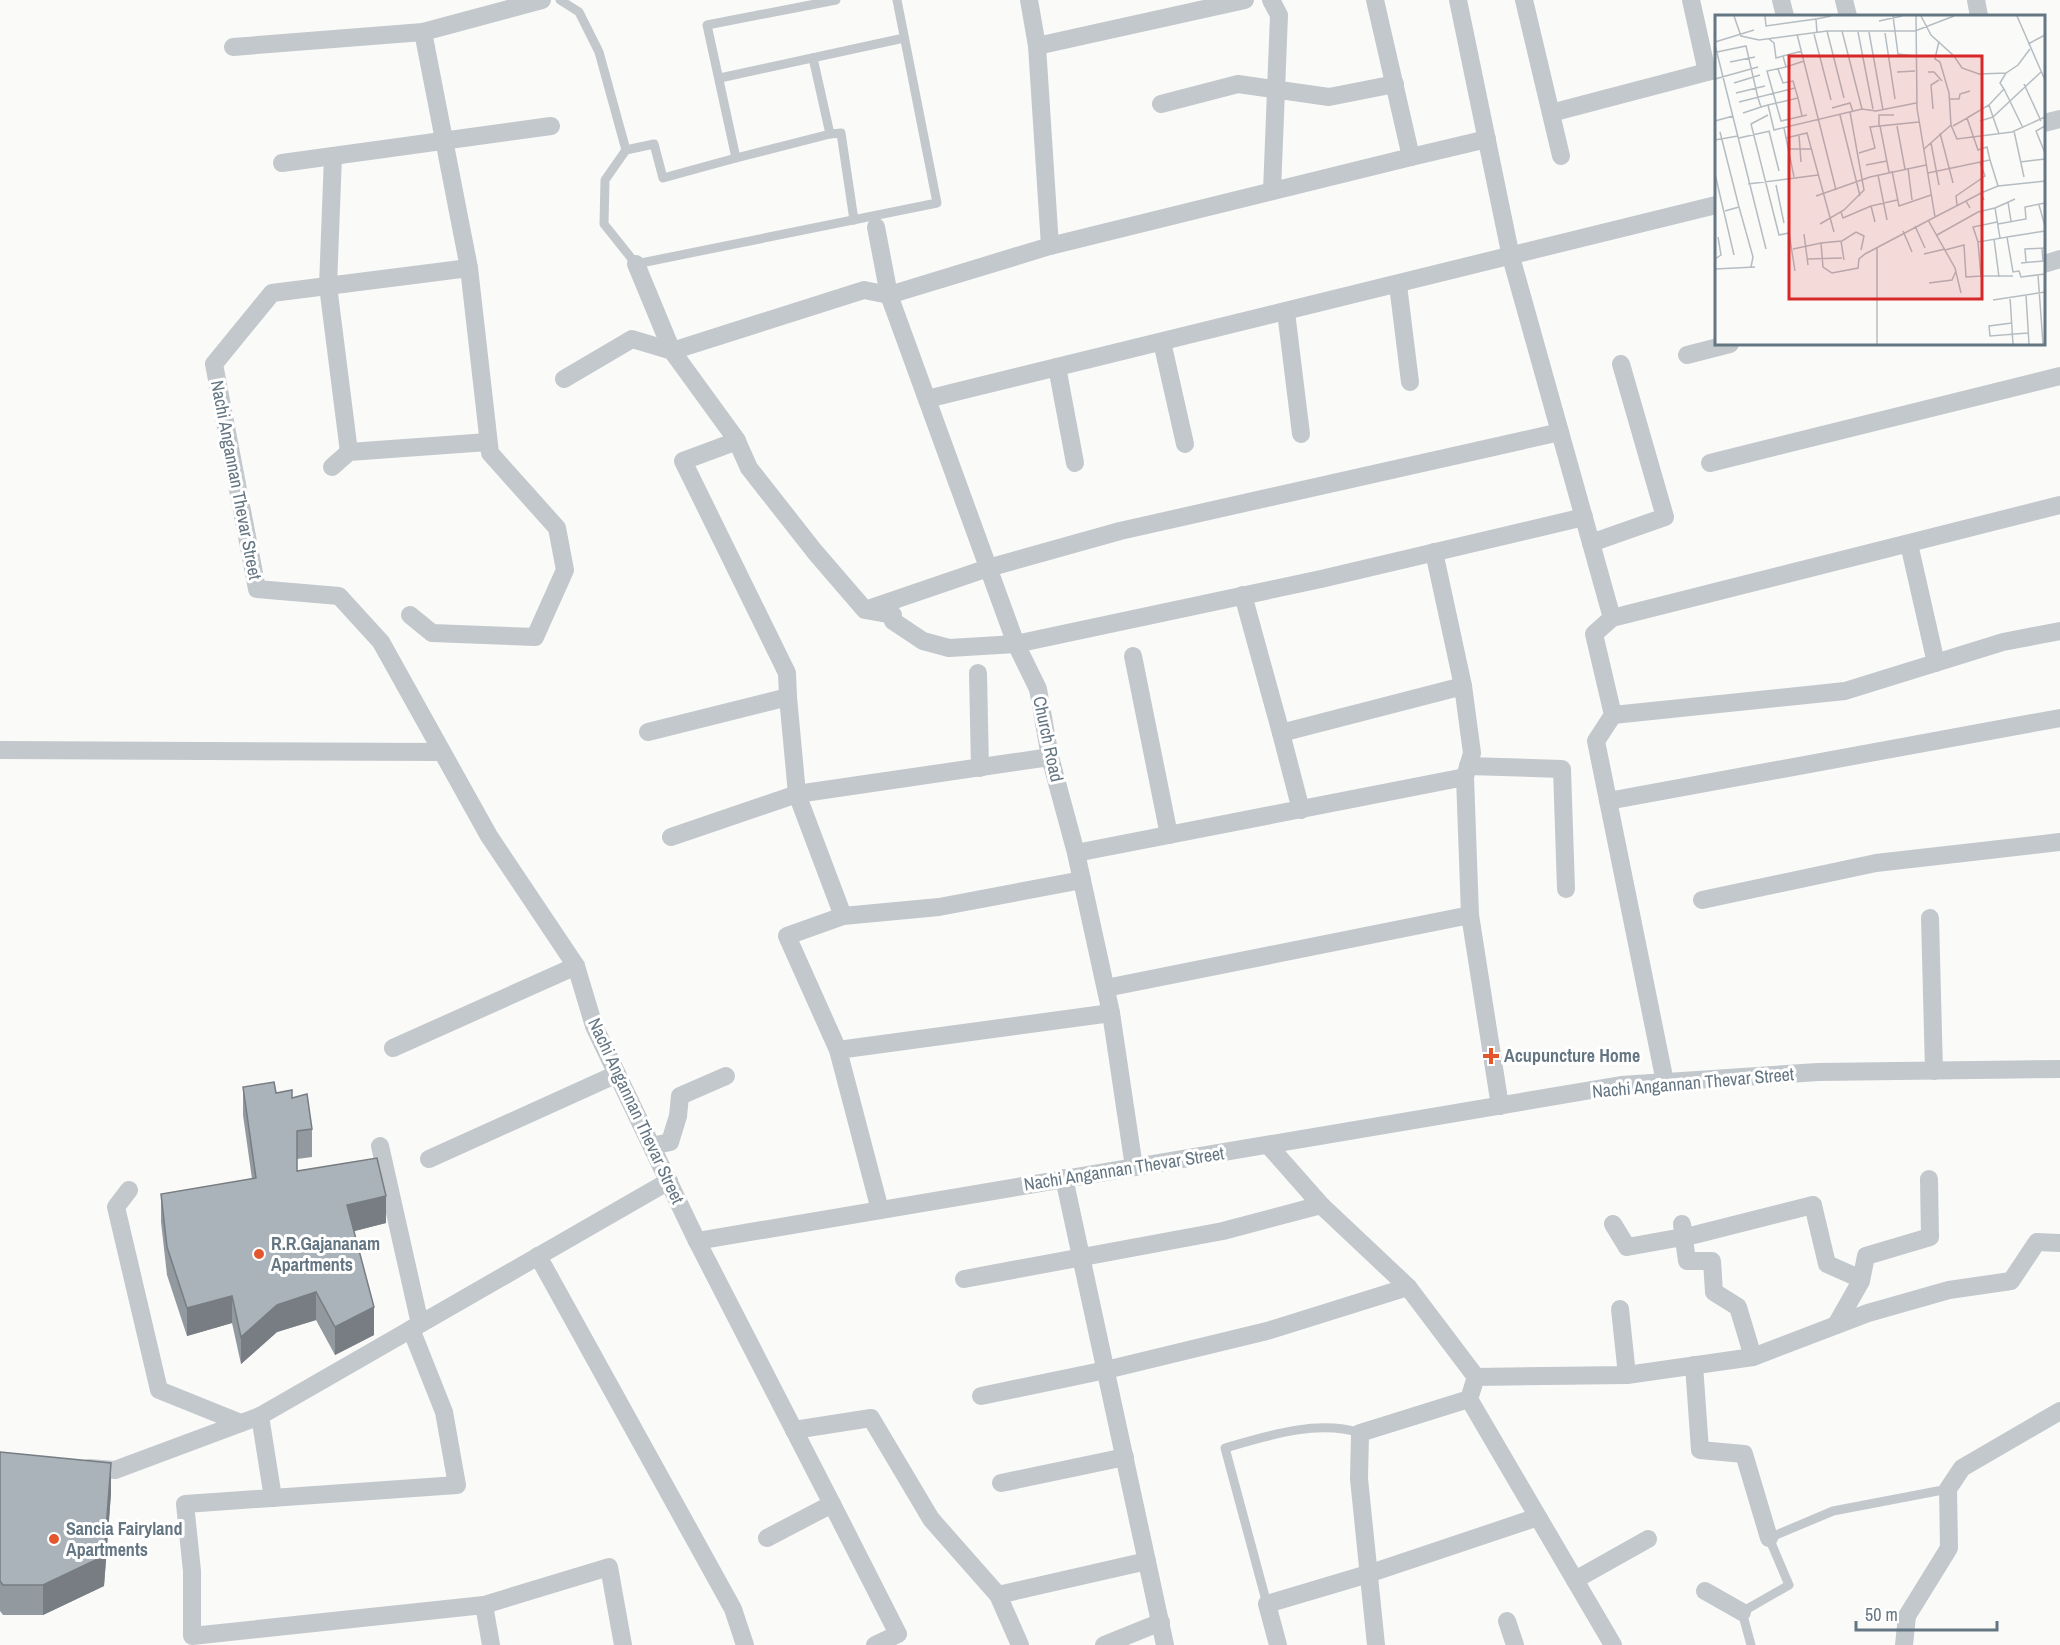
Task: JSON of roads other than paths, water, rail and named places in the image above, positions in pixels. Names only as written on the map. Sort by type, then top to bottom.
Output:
[{"type":"street","points":[[232,47],[423,32],[542,0]]},
{"type":"street","points":[[1029,0],[1037,45],[1050,246]]},
{"type":"street","points":[[1037,45],[1245,0]]},
{"type":"street","points":[[1271,0],[1279,15],[1272,191]]},
{"type":"street","points":[[1375,0],[1411,157]]},
{"type":"street","points":[[1458,0],[1511,257],[1612,618]]},
{"type":"street","points":[[1524,0],[1561,156]]},
{"type":"street","points":[[1551,113],[1712,71],[1691,0]]},
{"type":"street","points":[[1781,0],[1785,15]]},
{"type":"street","points":[[1844,0],[1848,15]]},
{"type":"street","points":[[1976,0],[1979,15]]},
{"type":"street","points":[[410,615],[432,633],[535,637],[565,570],[557,528],[490,453],[470,268],[423,32]]},
{"type":"street","points":[[1161,104],[1239,84],[1329,97],[1395,84]]},
{"type":"street","points":[[2045,123],[2060,119]]},
{"type":"street","points":[[282,163],[550,126]]},
{"type":"street","points":[[564,379],[632,339],[672,351],[864,290],[889,295],[1050,246],[1487,139]]},
{"type":"street","points":[[333,156],[328,286],[349,452]]},
{"type":"street","points":[[927,399],[1715,205]]},
{"type":"street","name":"Church Road","points":[[874,222],[889,295],[1016,644],[1038,689],[1050,758],[1076,853],[1106,988],[1134,1167]]},
{"type":"street","points":[[2045,263],[2060,259]]},
{"type":"street","points":[[636,264],[672,351],[737,441],[749,468],[814,552],[865,610],[893,615],[893,621],[914,636],[949,648],[1016,644],[1584,517]]},
{"type":"street","name":"Nachi Angannan Thevar Street","points":[[470,268],[272,293],[214,364],[257,589],[339,596],[381,642],[489,836],[576,966],[594,1026],[697,1241],[1621,1085],[1818,1072],[2060,1069]]},
{"type":"street","points":[[1398,285],[1410,382]]},
{"type":"street","points":[[1286,312],[1301,434]]},
{"type":"street","points":[[1162,342],[1185,444]]},
{"type":"street","points":[[1687,355],[1726,345]]},
{"type":"street","points":[[1591,543],[1665,517],[1621,364]]},
{"type":"street","points":[[1057,367],[1076,463]]},
{"type":"street","points":[[1710,464],[2060,376]]},
{"type":"street","points":[[865,610],[988,568],[1120,531],[1560,432]]},
{"type":"street","points":[[737,441],[683,461],[787,673],[796,794],[843,916]]},
{"type":"street","points":[[332,467],[349,452],[488,442]]},
{"type":"street","points":[[1665,1082],[1596,741],[1613,715],[1594,634],[1612,618],[2060,505]]},
{"type":"street","points":[[1909,544],[1936,663]]},
{"type":"street","points":[[1434,552],[1463,686],[1472,753],[1466,772],[1470,915],[1500,1106]]},
{"type":"street","points":[[1242,595],[1301,810]]},
{"type":"street","points":[[1613,715],[1845,691],[2003,642],[2060,631]]},
{"type":"street","points":[[1133,656],[1169,835]]},
{"type":"street","points":[[978,673],[980,768]]},
{"type":"street","points":[[1281,733],[1463,686]]},
{"type":"street","points":[[648,732],[788,697]]},
{"type":"street","points":[[1608,801],[2060,718]]},
{"type":"street","points":[[0,750],[442,752]]},
{"type":"street","points":[[671,837],[796,794],[1050,758]]},
{"type":"street","points":[[1076,853],[1301,810],[1466,772],[1562,769],[1566,889]]},
{"type":"street","points":[[1702,900],[1876,863],[2060,842]]},
{"type":"street","points":[[880,1210],[838,1050],[787,936],[843,916],[939,908],[1082,880]]},
{"type":"street","points":[[1106,988],[1470,915]]},
{"type":"street","points":[[1930,918],[1935,1071]]},
{"type":"street","points":[[393,1048],[576,966]]},
{"type":"street","points":[[838,1050],[1111,1013]]},
{"type":"street","points":[[429,1159],[617,1074]]},
{"type":"street","points":[[652,1146],[670,1142],[678,1116],[680,1096],[726,1076]]},
{"type":"street","points":[[1268,1145],[1321,1205],[1408,1287],[1476,1377]]},
{"type":"street","points":[[380,1146],[416,1326],[444,1412],[457,1485],[185,1504],[192,1571],[192,1641],[484,1605],[609,1567],[623,1645]]},
{"type":"street","points":[[1064,1178],[1166,1645]]},
{"type":"street","points":[[1836,1325],[1861,1279],[1866,1256],[1930,1237],[1929,1179]]},
{"type":"street","points":[[69,1467],[114,1470],[260,1416],[669,1181]]},
{"type":"street","points":[[129,1190],[116,1207],[159,1390],[241,1423]]},
{"type":"street","points":[[964,1279],[1223,1231],[1321,1205]]},
{"type":"street","points":[[1613,1224],[1627,1247],[1682,1230],[1813,1205],[1827,1264],[1861,1279]]},
{"type":"street","points":[[1682,1230],[1687,1261],[1712,1261],[1714,1292],[1738,1307],[1753,1357]]},
{"type":"street","points":[[697,1241],[900,1640],[875,1645]]},
{"type":"street","points":[[1476,1377],[1627,1375],[1753,1357],[1836,1325],[1949,1290],[2011,1281],[2037,1242],[2060,1243]]},
{"type":"street","points":[[538,1256],[734,1609],[745,1645]]},
{"type":"street","points":[[981,1396],[1106,1370],[1267,1331],[1408,1287]]},
{"type":"street","points":[[1620,1309],[1627,1375]]},
{"type":"street","points":[[1694,1365],[1700,1450],[1744,1454],[1769,1538]]},
{"type":"street","points":[[1476,1377],[1469,1399],[1613,1645]]},
{"type":"street","points":[[1376,1645],[1359,1479],[1360,1433],[1469,1399]]},
{"type":"street","points":[[1904,1645],[1907,1616],[1949,1548],[1948,1489],[1962,1468],[2060,1412]]},
{"type":"street","points":[[260,1416],[273,1498]]},
{"type":"street","points":[[794,1430],[871,1418],[931,1519],[998,1595],[1020,1645]]},
{"type":"street","points":[[1001,1484],[1125,1457]]},
{"type":"street","points":[[767,1538],[832,1504]]},
{"type":"street","points":[[1278,1645],[1267,1604],[1368,1574],[1538,1517]]},
{"type":"street","points":[[1575,1580],[1647,1539]]},
{"type":"street","points":[[998,1595],[1147,1561]]},
{"type":"street","points":[[1705,1591],[1742,1612]]},
{"type":"street","points":[[484,1605],[491,1645]]},
{"type":"street","points":[[1506,1621],[1515,1645]]},
{"type":"street","points":[[1104,1645],[1161,1622]]},
{"type":"lane","points":[[560,0],[579,12],[599,52],[626,150]]},
{"type":"lane","points":[[736,158],[707,25],[836,0]]},
{"type":"lane","points":[[854,219],[841,133],[663,178],[654,144],[626,150],[605,180],[604,224],[636,264],[854,219],[874,222],[937,203],[897,0]]},
{"type":"lane","points":[[720,78],[904,38]]},
{"type":"lane","points":[[813,58],[830,134]]},
{"type":"lane","points":[[1267,1604],[1224,1449],[1265,1436],[1339,1426],[1360,1433]]},
{"type":"lane","points":[[1751,1645],[1742,1612],[1788,1585],[1769,1538],[1833,1511],[1948,1489]]},
{"type":"place","name":"Acupuncture Home","points":[[1491,1056]]},
{"type":"place","name":"R.R.Gajananam Apartments","points":[[259,1254]]},
{"type":"place","name":"Sancia Fairyland Apartments","points":[[54,1539]]}]
